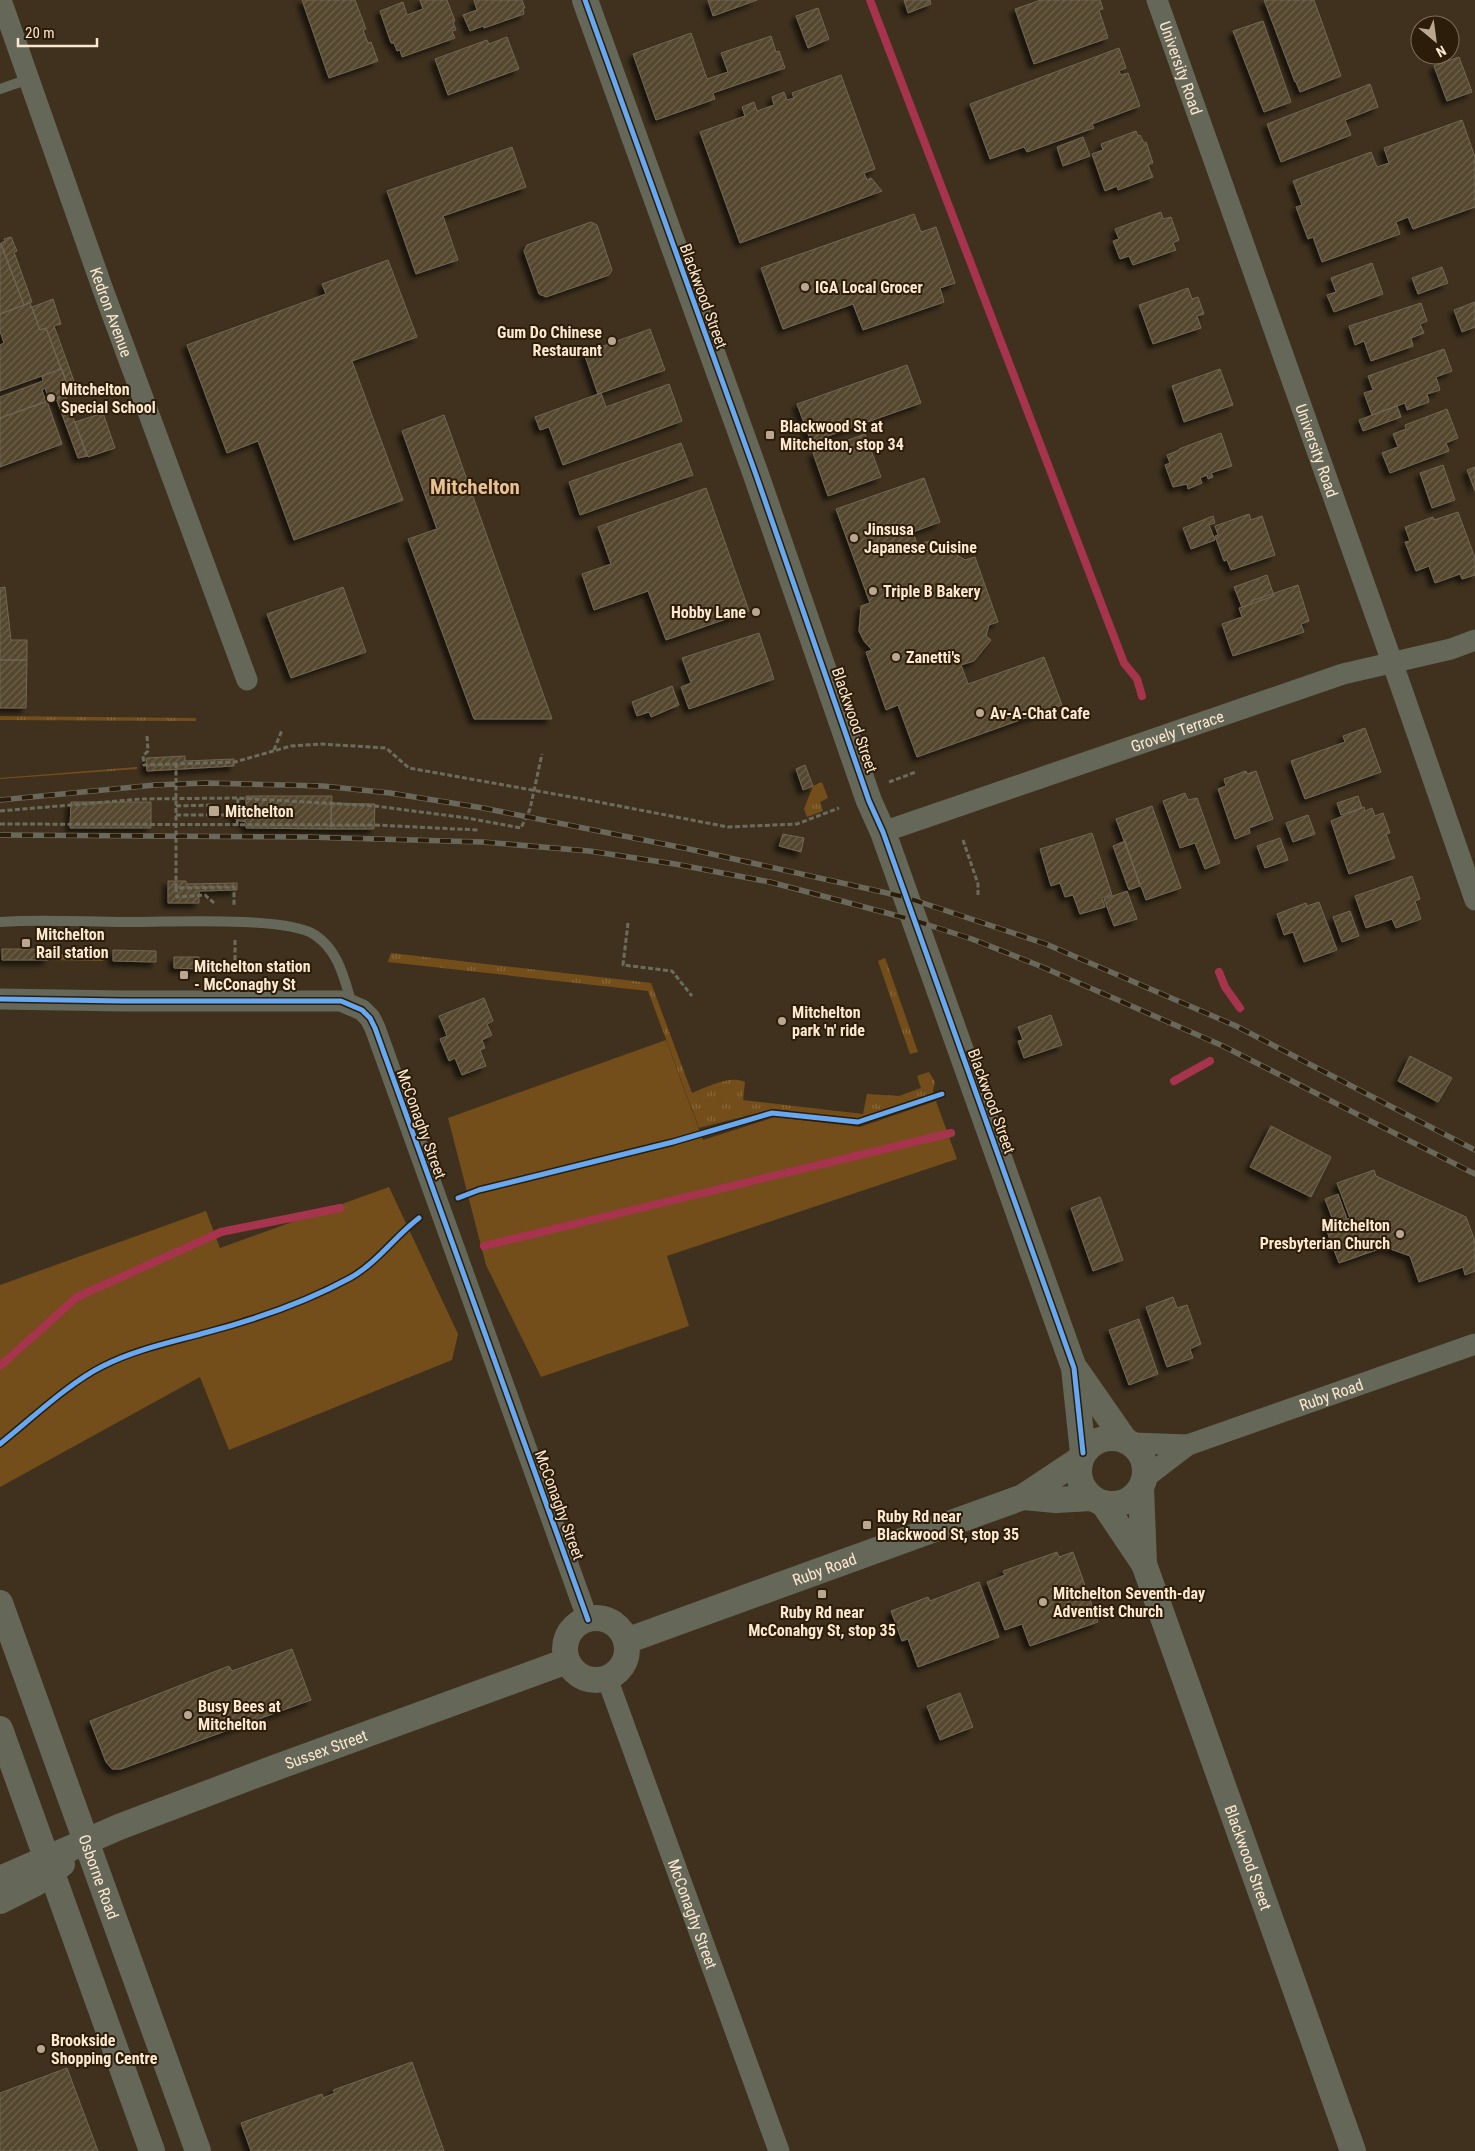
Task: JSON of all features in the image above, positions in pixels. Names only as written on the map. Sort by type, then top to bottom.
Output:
[{"type":"street","name":"Kedron Avenue","points":[[1,0],[106,297],[247,680]]},
{"type":"street","name":"Blackwood Street","points":[[585,0],[755,472],[869,801],[883,832],[1074,1368],[1082,1456]]},
{"type":"street","name":"University Road","points":[[1157,0],[1393,662],[1475,900]]},
{"type":"street","name":"Grovely Terrace","points":[[883,832],[1343,674],[1451,649],[1475,640]]},
{"type":"street","points":[[0,999],[123,1001],[305,1000],[341,1001],[352,1004]]},
{"type":"street","name":"McConaghy Street","points":[[352,1004],[370,1018],[375,1028],[588,1620]]},
{"type":"street","name":"Ruby Road","points":[[1143,1483],[1188,1445],[1475,1344]]},
{"type":"street","name":"Blackwood Street","points":[[1074,1368],[1128,1441]]},
{"type":"street","points":[[1112,1437],[1128,1441],[1143,1459],[1143,1483],[1134,1496],[1125,1502],[1114,1504],[1097,1501],[1084,1490],[1079,1481],[1078,1470],[1082,1456],[1091,1444],[1101,1439],[1112,1437]]},
{"type":"street","name":"Ruby Road","points":[[1128,1441],[1188,1445]]},
{"type":"street","name":"Ruby Road","points":[[626,1641],[1023,1497],[1082,1456]]},
{"type":"street","name":"Blackwood Street","points":[[1143,1483],[1144,1564]]},
{"type":"street","name":"Ruby Road","points":[[1023,1497],[1097,1501]]},
{"type":"street","name":"Blackwood Street","points":[[1097,1501],[1144,1564],[1352,2151]]},
{"type":"street","name":"Osborne Road","points":[[0,1603],[198,2151]]},
{"type":"street","points":[[588,1620],[608,1621],[620,1629],[626,1641],[627,1650],[622,1666],[608,1678],[593,1680],[585,1678],[578,1674],[567,1661],[565,1646],[570,1633],[575,1627],[588,1620]]},
{"type":"street","name":"Sussex Street","points":[[49,1866],[87,1842],[119,1827],[567,1661]]},
{"type":"street","name":"McConaghy Street","points":[[608,1678],[779,2151]]},
{"type":"street","points":[[0,1729],[152,2151]]},
{"type":"street","points":[[0,1879],[49,1866]]},
{"type":"street","points":[[0,1900],[36,1884],[49,1866]]},
{"type":"lane","points":[[0,89],[29,79]]},
{"type":"lane","points":[[0,922],[244,923],[302,929],[313,934],[331,950],[340,969],[352,1004]]},
{"type":"path","points":[[274,751],[282,730]]},
{"type":"path","points":[[147,736],[148,751],[143,756],[144,765],[235,762],[292,746],[320,744],[386,748],[409,768],[728,827],[797,824],[839,808]]},
{"type":"path","points":[[0,811],[141,799],[238,798],[375,806],[467,818],[521,828],[530,809],[542,754]]},
{"type":"path","points":[[176,764],[177,897],[205,895],[216,905]]},
{"type":"path","points":[[886,783],[916,772]]},
{"type":"path","points":[[238,798],[238,826]]},
{"type":"path","points":[[176,806],[214,805]]},
{"type":"path","points":[[176,815],[238,815]]},
{"type":"path","points":[[0,824],[375,825],[478,830]]},
{"type":"path","points":[[962,840],[978,884],[978,896]]},
{"type":"path","points":[[176,888],[234,887],[234,910]]},
{"type":"path","points":[[628,923],[623,965],[672,971],[692,996]]},
{"type":"path","points":[[234,939],[235,968]]},
{"type":"green space","points":[[0,716],[196,718],[196,721],[0,720]]},
{"type":"green space","points":[[137,767],[137,769],[0,779],[0,778]]},
{"type":"green space","points":[[822,782],[828,798],[820,802],[823,811],[807,817],[804,809],[813,786]]},
{"type":"green space","points":[[391,953],[651,983],[692,1093],[725,1081],[739,1080],[745,1082],[743,1100],[863,1114],[867,1094],[899,1096],[921,1088],[917,1076],[929,1072],[935,1082],[932,1095],[859,1120],[773,1109],[699,1128],[648,991],[388,962]]},
{"type":"green space","points":[[48,954],[103,955],[103,961],[48,960]]},
{"type":"green space","points":[[885,958],[918,1052],[910,1054],[878,961]]},
{"type":"green space","points":[[666,1040],[703,1140],[775,1117],[860,1127],[936,1101],[957,1159],[667,1256],[689,1326],[541,1377],[486,1265],[448,1118]]},
{"type":"green space","points":[[389,1187],[458,1334],[452,1360],[229,1450],[200,1377],[0,1487],[0,1285],[206,1211],[220,1248]]},
{"type":"building","points":[[302,0],[355,0],[366,29],[363,30],[368,43],[371,42],[378,61],[329,78]]},
{"type":"building","points":[[420,0],[447,0],[455,21],[453,22],[456,30],[452,31],[455,38],[402,57],[400,50],[397,51],[394,43],[391,43],[380,11],[403,2],[407,15],[423,9]]},
{"type":"building","points":[[474,0],[522,0],[525,8],[523,8],[524,14],[470,31],[463,15],[477,10]]},
{"type":"building","points":[[708,0],[757,0],[713,16]]},
{"type":"building","points":[[904,0],[930,0],[931,4],[908,13]]},
{"type":"building","points":[[1041,0],[1100,0],[1103,9],[1099,10],[1108,38],[1034,64],[1015,9]]},
{"type":"building","points":[[1264,0],[1314,0],[1341,76],[1300,92]]},
{"type":"building","points":[[818,8],[829,39],[808,48],[796,16]]},
{"type":"building","points":[[1263,21],[1291,102],[1264,112],[1233,31]]},
{"type":"building","points":[[691,33],[707,79],[728,72],[721,53],[771,36],[776,52],[779,51],[785,68],[713,93],[715,99],[656,120],[633,54]]},
{"type":"building","points":[[507,37],[519,69],[448,95],[435,59],[487,40],[489,44]]},
{"type":"building","points":[[1119,48],[1126,68],[1119,71],[1121,75],[1128,73],[1140,106],[1092,124],[1094,128],[1027,152],[1024,147],[990,159],[970,104]]},
{"type":"building","points":[[1460,60],[1472,92],[1447,101],[1434,66],[1460,65]]},
{"type":"building","points":[[841,75],[875,169],[864,173],[867,180],[871,178],[882,191],[740,243],[700,132],[745,116],[742,107],[754,102],[757,111],[774,105],[772,97],[784,92],[787,100],[794,98],[792,93]]},
{"type":"building","points":[[1370,84],[1378,107],[1345,120],[1351,135],[1281,162],[1267,124]]},
{"type":"building","points":[[1462,120],[1475,157],[1475,207],[1413,229],[1408,217],[1396,222],[1400,234],[1322,262],[1313,237],[1308,239],[1296,207],[1302,205],[1293,181],[1371,152],[1377,167],[1389,163],[1384,148]]},
{"type":"building","points":[[1136,131],[1144,143],[1146,142],[1153,163],[1148,165],[1153,177],[1118,190],[1117,186],[1105,191],[1092,154],[1103,150],[1101,144]]},
{"type":"building","points":[[1083,137],[1090,156],[1063,166],[1057,147]]},
{"type":"building","points":[[512,147],[526,187],[443,216],[458,260],[416,274],[387,191]]},
{"type":"building","points":[[1161,212],[1163,219],[1171,217],[1179,240],[1173,243],[1176,250],[1133,265],[1129,256],[1120,259],[1113,241],[1119,239],[1115,229]]},
{"type":"building","points":[[914,214],[921,232],[936,227],[955,283],[940,288],[944,302],[863,330],[853,304],[783,329],[761,268]]},
{"type":"building","points":[[591,222],[597,225],[612,270],[609,275],[546,297],[539,294],[524,251],[527,245]]},
{"type":"building","points":[[11,237],[17,251],[14,252],[32,302],[24,305],[1,243],[5,241],[4,239]]},
{"type":"building","points":[[0,243],[24,305],[0,314]]},
{"type":"building","points":[[388,260],[417,337],[352,361],[403,500],[294,540],[258,441],[227,453],[187,345],[326,294],[322,284]]},
{"type":"building","points":[[1372,263],[1383,294],[1334,312],[1327,295],[1336,292],[1331,278]]},
{"type":"building","points":[[1442,267],[1448,283],[1418,294],[1412,278]]},
{"type":"building","points":[[1188,288],[1192,299],[1198,297],[1204,314],[1197,316],[1201,328],[1153,344],[1139,305]]},
{"type":"building","points":[[53,299],[61,324],[54,326],[74,381],[67,384],[46,328],[40,330],[32,307]]},
{"type":"building","points":[[1475,302],[1475,327],[1462,332],[1454,310]]},
{"type":"building","points":[[30,303],[40,330],[46,328],[61,369],[0,391],[0,345],[4,343],[0,331],[0,314]]},
{"type":"building","points":[[1421,303],[1427,321],[1420,324],[1424,333],[1411,338],[1413,346],[1371,361],[1364,341],[1355,345],[1349,326]]},
{"type":"building","points":[[650,329],[665,370],[598,394],[584,353]]},
{"type":"building","points":[[1444,349],[1452,371],[1436,377],[1440,390],[1427,394],[1429,402],[1407,410],[1405,403],[1372,415],[1364,393],[1373,390],[1368,376]]},
{"type":"building","points":[[907,365],[921,403],[811,442],[797,404]]},
{"type":"building","points":[[62,369],[70,393],[50,401],[45,388],[42,390],[46,402],[0,418],[0,397],[43,381],[42,376]]},
{"type":"building","points":[[1220,369],[1233,405],[1184,422],[1172,386]]},
{"type":"building","points":[[669,384],[682,421],[563,465],[549,427],[540,430],[535,417],[601,393],[606,407]]},
{"type":"building","points":[[65,395],[87,456],[78,458],[56,398]]},
{"type":"building","points":[[47,401],[62,444],[0,467],[0,418]]},
{"type":"building","points":[[1397,406],[1401,417],[1363,431],[1359,420]]},
{"type":"building","points":[[1447,409],[1458,438],[1446,443],[1449,451],[1390,473],[1382,453],[1398,447],[1393,434],[1406,429],[1405,425]]},
{"type":"building","points":[[103,413],[115,448],[88,457],[75,422]]},
{"type":"building","points":[[444,415],[552,719],[474,719],[408,539],[437,529],[402,431]]},
{"type":"building","points":[[1221,433],[1232,466],[1211,473],[1213,477],[1208,479],[1207,475],[1200,478],[1202,483],[1188,489],[1187,484],[1173,487],[1165,465],[1170,463],[1167,455]]},
{"type":"building","points":[[865,434],[881,477],[828,496],[813,453]]},
{"type":"building","points":[[681,443],[693,475],[580,515],[569,482]]},
{"type":"building","points":[[1443,465],[1455,500],[1432,508],[1420,473]]},
{"type":"building","points":[[1475,467],[1475,491],[1467,470]]},
{"type":"building","points":[[924,478],[940,522],[913,532],[917,544],[930,541],[958,548],[957,555],[965,560],[975,557],[998,622],[989,625],[986,636],[991,640],[974,661],[961,665],[968,684],[1044,657],[1062,705],[917,757],[898,705],[886,710],[866,652],[872,650],[864,641],[859,631],[861,606],[870,603],[836,509]]},
{"type":"building","points":[[706,488],[749,611],[666,640],[648,591],[594,610],[582,574],[611,564],[598,527]]},
{"type":"building","points":[[1458,512],[1475,558],[1475,575],[1462,579],[1460,574],[1435,583],[1429,566],[1416,571],[1405,542],[1410,541],[1405,527],[1433,517],[1434,520]]},
{"type":"building","points":[[1249,514],[1251,520],[1262,516],[1275,555],[1231,570],[1227,560],[1224,561],[1215,536],[1218,535],[1215,526]]},
{"type":"building","points":[[1213,516],[1215,523],[1209,525],[1215,540],[1191,549],[1183,528]]},
{"type":"building","points":[[1267,575],[1274,596],[1242,607],[1234,587]]},
{"type":"building","points":[[1298,585],[1309,621],[1301,624],[1304,632],[1233,656],[1222,624],[1242,617],[1239,608],[1252,604],[1251,601]]},
{"type":"building","points":[[5,587],[11,640],[27,640],[27,660],[0,660],[0,588]]},
{"type":"building","points":[[343,587],[366,652],[291,678],[267,614]]},
{"type":"building","points":[[759,633],[774,679],[689,709],[681,687],[691,683],[682,658]]},
{"type":"building","points":[[0,660],[27,660],[26,708],[0,708]]},
{"type":"building","points":[[672,686],[679,705],[651,717],[649,712],[637,716],[632,702]]},
{"type":"building","points":[[1365,728],[1381,772],[1305,799],[1291,761],[1345,742],[1343,736]]},
{"type":"building","points":[[185,756],[185,761],[234,759],[234,766],[147,771],[146,758]]},
{"type":"building","points":[[805,765],[813,786],[803,790],[796,769]]},
{"type":"building","points":[[1246,771],[1247,774],[1256,771],[1273,819],[1249,828],[1250,833],[1235,839],[1218,789],[1226,786],[1224,779]]},
{"type":"building","points":[[1185,793],[1188,800],[1197,798],[1220,863],[1205,869],[1195,843],[1180,848],[1163,801]]},
{"type":"building","points":[[246,796],[332,796],[331,829],[246,828],[246,822],[236,820],[236,808],[246,808]]},
{"type":"building","points":[[1358,796],[1362,808],[1341,815],[1337,803]]},
{"type":"building","points":[[71,802],[151,802],[151,828],[70,828]]},
{"type":"building","points":[[331,803],[375,804],[374,829],[331,829]]},
{"type":"building","points":[[1152,806],[1181,888],[1146,900],[1116,819]]},
{"type":"building","points":[[1364,807],[1365,811],[1372,808],[1375,816],[1383,813],[1390,833],[1386,834],[1395,858],[1349,874],[1331,821]]},
{"type":"building","points":[[1308,815],[1315,834],[1293,842],[1286,823]]},
{"type":"building","points":[[1092,833],[1112,895],[1102,898],[1105,907],[1080,914],[1073,895],[1065,897],[1060,883],[1051,886],[1040,849]]},
{"type":"building","points":[[783,834],[804,838],[801,852],[779,846]]},
{"type":"building","points":[[1280,838],[1288,860],[1265,868],[1257,846]]},
{"type":"building","points":[[1125,841],[1140,886],[1129,890],[1113,846]]},
{"type":"building","points":[[1412,876],[1420,899],[1415,901],[1421,919],[1396,928],[1392,919],[1366,928],[1355,896]]},
{"type":"building","points":[[168,881],[186,881],[186,884],[237,883],[237,890],[199,891],[199,903],[168,903]]},
{"type":"building","points":[[1127,891],[1137,919],[1114,926],[1104,899]]},
{"type":"building","points":[[1319,902],[1337,950],[1304,962],[1293,932],[1284,935],[1277,914],[1306,903],[1307,906]]},
{"type":"building","points":[[1350,911],[1359,936],[1342,942],[1333,917]]},
{"type":"building","points":[[2,949],[48,949],[48,960],[2,960]]},
{"type":"building","points":[[113,950],[156,951],[156,962],[113,961]]},
{"type":"building","points":[[174,957],[199,957],[199,969],[174,968]]},
{"type":"building","points":[[484,998],[493,1021],[487,1024],[492,1035],[482,1040],[485,1048],[480,1050],[486,1066],[462,1075],[455,1058],[449,1061],[440,1039],[447,1036],[439,1016]]},
{"type":"building","points":[[1051,1015],[1062,1045],[1024,1058],[1018,1041],[1023,1040],[1018,1027]]},
{"type":"building","points":[[1410,1056],[1452,1078],[1438,1102],[1398,1081]]},
{"type":"building","points":[[1271,1126],[1331,1157],[1311,1197],[1250,1167]]},
{"type":"building","name":"Mitchelton Presbyterian Church","points":[[1374,1170],[1376,1176],[1466,1217],[1475,1241],[1475,1271],[1465,1275],[1463,1267],[1419,1282],[1410,1256],[1385,1247],[1339,1263],[1325,1226],[1334,1223],[1325,1199],[1338,1194],[1347,1219],[1350,1218],[1337,1183]]},
{"type":"building","points":[[1100,1197],[1123,1260],[1093,1271],[1071,1208]]},
{"type":"building","points":[[1173,1297],[1177,1308],[1187,1305],[1201,1344],[1190,1349],[1193,1358],[1167,1367],[1146,1307]]},
{"type":"building","points":[[1139,1319],[1158,1374],[1129,1385],[1109,1330]]},
{"type":"building","name":"Mitchelton Seventh-day Adventist Church","points":[[1057,1552],[1059,1557],[1073,1552],[1098,1622],[1030,1646],[1022,1624],[1005,1630],[987,1582],[1005,1575],[1003,1571]]},
{"type":"building","points":[[979,1582],[999,1637],[918,1667],[908,1639],[902,1641],[891,1611],[928,1597],[930,1601]]},
{"type":"building","name":"Busy Bees at Mitchelton","points":[[292,1649],[311,1700],[121,1769],[112,1769],[106,1762],[90,1721],[229,1666],[232,1671]]},
{"type":"building","points":[[960,1693],[973,1727],[940,1740],[927,1706]]},
{"type":"building","points":[[412,2062],[444,2151],[251,2151],[241,2123],[322,2094],[323,2098],[335,2093],[333,2090]]},
{"type":"building","points":[[67,2068],[98,2151],[0,2151],[0,2093]]},
{"type":"waterway","points":[[870,0],[1124,663],[1137,679],[1142,696]]},
{"type":"waterway","points":[[1219,972],[1225,987],[1240,1008]]},
{"type":"waterway","points":[[1174,1081],[1210,1061]]},
{"type":"waterway","points":[[484,1246],[951,1133]]},
{"type":"waterway","points":[[0,1366],[77,1297],[221,1232],[340,1208]]},
{"type":"railway","points":[[0,800],[155,785],[206,783],[323,786],[390,793],[483,808],[689,849],[905,897],[1046,944],[1236,1026],[1475,1150]]},
{"type":"railway","points":[[0,835],[307,837],[483,842],[589,851],[675,864],[770,882],[913,920],[972,939],[1040,966],[1223,1046],[1475,1174]]},
{"type":"cycle path","points":[[585,0],[755,472],[869,801],[883,832],[1074,1368],[1083,1453]]},
{"type":"cycle path","points":[[0,999],[341,1001],[362,1010],[370,1018],[588,1620]]},
{"type":"cycle path","points":[[458,1198],[479,1190],[673,1142],[772,1113],[858,1122],[942,1094]]},
{"type":"cycle path","points":[[0,1444],[64,1391],[103,1366],[141,1350],[263,1316],[316,1295],[350,1278],[369,1265],[419,1218]]},
{"type":"place","name":"IGA Local Grocer","points":[[805,287]]},
{"type":"place","name":"Gum Do Chinese Restaurant","points":[[612,341]]},
{"type":"place","name":"Mitchelton Special School","points":[[51,398]]},
{"type":"place","name":"Blackwood St at Mitchelton, stop 34","points":[[770,435]]},
{"type":"place","name":"Jinsusa Japanese Cuisine","points":[[854,538]]},
{"type":"place","name":"Triple B Bakery","points":[[873,591]]},
{"type":"place","name":"Hobby Lane","points":[[756,612]]},
{"type":"place","name":"Zanetti's","points":[[896,657]]},
{"type":"place","name":"Av-A-Chat Cafe","points":[[980,713]]},
{"type":"place","name":"Mitchelton","points":[[214,811]]},
{"type":"place","name":"Mitchelton Rail station","points":[[26,943]]},
{"type":"place","name":"Mitchelton station - McConaghy St","points":[[184,975]]},
{"type":"place","name":"Mitchelton park 'n' ride","points":[[782,1021]]},
{"type":"place","name":"Mitchelton Presbyterian Church","points":[[1400,1234]]},
{"type":"place","name":"Ruby Rd near Blackwood St, stop 35","points":[[867,1525]]},
{"type":"place","name":"Ruby Rd near McConahgy St, stop 35","points":[[822,1594]]},
{"type":"place","name":"Mitchelton Seventh-day Adventist Church","points":[[1043,1602]]},
{"type":"place","name":"Busy Bees at Mitchelton","points":[[188,1715]]},
{"type":"place","name":"Brookside Shopping Centre","points":[[41,2049]]},
{"type":"district","name":"Mitchelton","points":[[475,487]]}]
